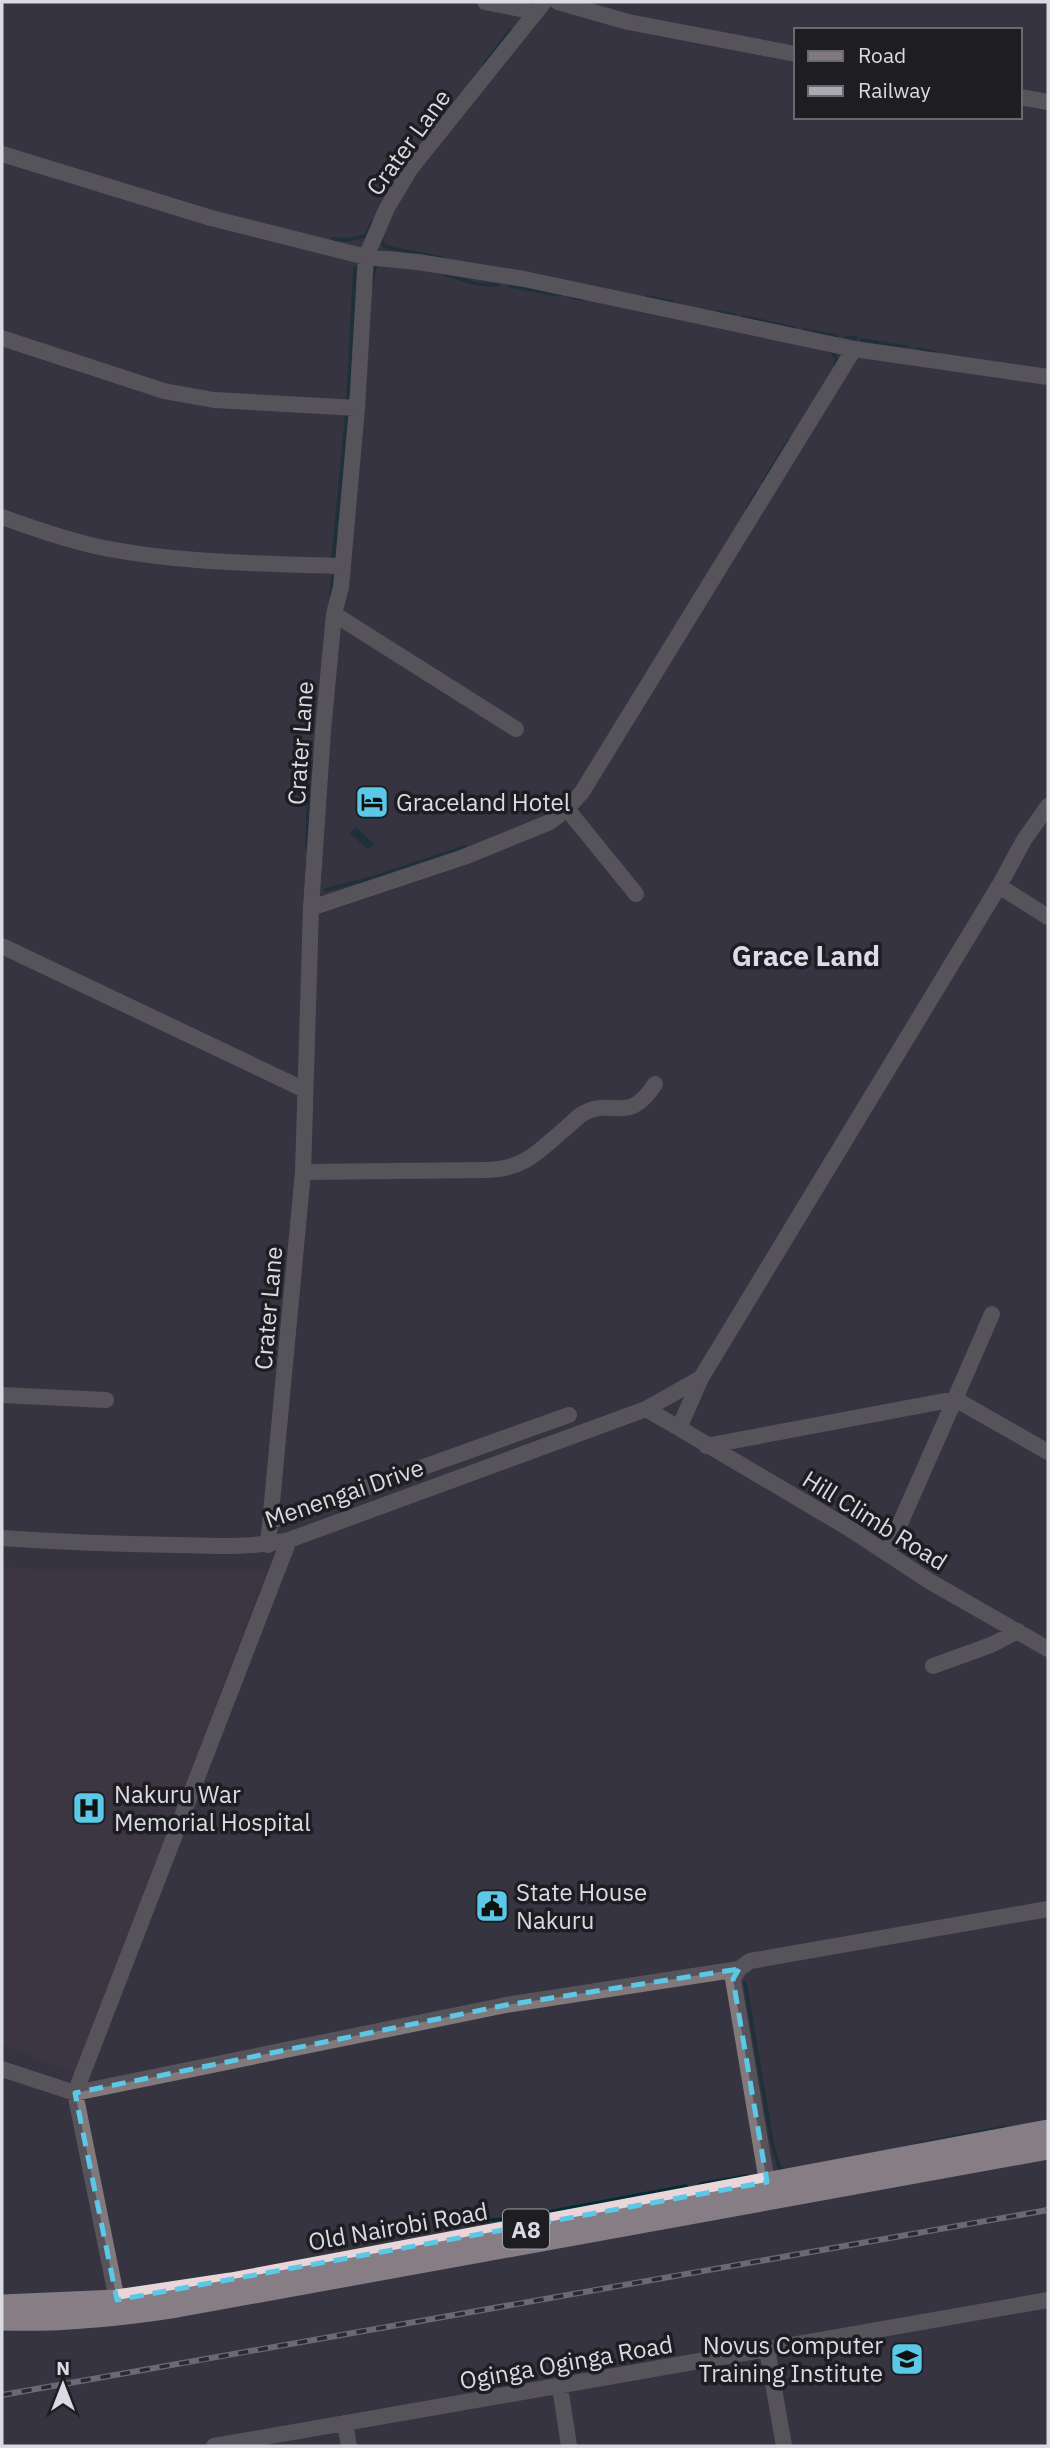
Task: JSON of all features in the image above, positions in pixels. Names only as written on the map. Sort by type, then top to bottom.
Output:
[{"type":"highway","name":"Old Nairobi Road","points":[[2,2305],[117,2300],[231,2283],[1048,2130]]},
{"type":"highway","name":"Old Nairobi Road","points":[[2,2320],[123,2315],[177,2307],[1048,2149]]},
{"type":"street","points":[[485,2],[526,10],[532,15]]},
{"type":"street","name":"Crater Lane","points":[[268,1545],[303,1172],[311,908],[323,731],[334,614],[343,566],[357,408],[366,257],[387,208],[411,168],[544,2]]},
{"type":"street","points":[[558,2],[628,22],[794,54]]},
{"type":"street","points":[[1022,97],[1048,103]]},
{"type":"street","points":[[2,154],[211,218],[366,257],[418,262],[524,279],[854,349],[1048,377]]},
{"type":"street","points":[[2,338],[176,393],[269,405],[357,408]]},
{"type":"street","points":[[311,908],[464,857],[550,822],[567,809],[582,792],[854,349]]},
{"type":"street","points":[[2,517],[63,537],[133,553],[258,564],[343,566]]},
{"type":"street","points":[[334,614],[516,729]]},
{"type":"street","points":[[679,1428],[701,1378],[999,886],[1024,840],[1048,806]]},
{"type":"street","points":[[567,809],[636,894]]},
{"type":"street","points":[[999,886],[1048,917]]},
{"type":"street","points":[[2,946],[305,1090]]},
{"type":"street","points":[[303,1172],[488,1170],[517,1166],[531,1159],[583,1113],[596,1109],[626,1108],[640,1103],[655,1084]]},
{"type":"street","points":[[887,1553],[992,1314]]},
{"type":"street","name":"Menengai Drive","points":[[2,1538],[87,1544],[268,1545],[289,1540],[646,1409],[701,1378]]},
{"type":"street","points":[[2,1395],[106,1400]]},
{"type":"street","points":[[706,1446],[955,1399],[1048,1452]]},
{"type":"street","name":"Hill Climb Road","points":[[646,1409],[887,1553],[929,1581],[1048,1649]]},
{"type":"street","points":[[271,1521],[401,1477],[476,1447],[569,1415]]},
{"type":"street","points":[[117,2300],[75,2093],[289,1540]]},
{"type":"street","points":[[933,1666],[991,1645],[1018,1631]]},
{"type":"street","points":[[766,2182],[733,1979],[739,1969],[750,1961],[1048,1909]]},
{"type":"street","points":[[2,2069],[75,2093],[506,2005],[739,1969]]},
{"type":"street","name":"Oginga Oginga Road","points":[[215,2446],[1048,2300]]},
{"type":"street","points":[[767,2350],[784,2446]]},
{"type":"street","points":[[560,2387],[569,2446]]},
{"type":"street","points":[[345,2423],[349,2446]]},
{"type":"highlighted area","points":[[739,1969],[733,1979],[767,2182],[117,2300],[75,2093],[506,2005]]},
{"type":"shaded area","points":[[356,827],[374,844],[368,849],[349,833]]},
{"type":"shaded area","name":"Nakuru War Memorial Hospital","points":[[2,1566],[45,1571],[266,1571],[77,2074],[2,2044]]},
{"type":"waterway","points":[[484,65],[510,30]]},
{"type":"waterway","points":[[333,239],[347,240],[365,236],[373,222]]},
{"type":"waterway","points":[[380,237],[384,246],[442,258]]},
{"type":"waterway","points":[[372,282],[378,263]]},
{"type":"waterway","points":[[348,401],[355,267]]},
{"type":"waterway","points":[[444,274],[477,284],[498,285]]},
{"type":"waterway","points":[[510,286],[560,295]]},
{"type":"waterway","points":[[571,297],[582,299]]},
{"type":"waterway","points":[[648,297],[672,302]]},
{"type":"waterway","points":[[717,312],[734,315]]},
{"type":"waterway","points":[[743,317],[794,328]]},
{"type":"waterway","points":[[804,330],[837,336]]},
{"type":"waterway","points":[[846,337],[856,338]]},
{"type":"waterway","points":[[862,340],[906,347]]},
{"type":"waterway","points":[[917,349],[936,353]]},
{"type":"waterway","points":[[831,351],[836,358],[835,366]]},
{"type":"waterway","points":[[333,560],[347,413]]},
{"type":"waterway","points":[[763,482],[790,439]]},
{"type":"waterway","points":[[747,509],[757,491]]},
{"type":"waterway","points":[[331,596],[333,577]]},
{"type":"waterway","points":[[307,847],[309,776],[314,761]]},
{"type":"waterway","points":[[326,890],[465,847]]},
{"type":"waterway","points":[[745,1983],[772,2143],[780,2170],[783,2169]]},
{"type":"waterway","points":[[918,2144],[1005,2127]]},
{"type":"waterway","points":[[700,2184],[747,2176]]},
{"type":"waterway","points":[[543,2213],[686,2186]]},
{"type":"waterway","points":[[492,2220],[515,2218]]},
{"type":"railway","points":[[2,2395],[1048,2210]]},
{"type":"place","name":"Graceland Hotel","points":[[372,802]]},
{"type":"place","name":"Nakuru War Memorial Hospital","points":[[89,1808]]},
{"type":"place","name":"State House Nakuru","points":[[492,1906]]},
{"type":"place","name":"Novus Computer Training Institute","points":[[907,2359]]},
{"type":"district","name":"Grace Land","points":[[806,955]]}]
